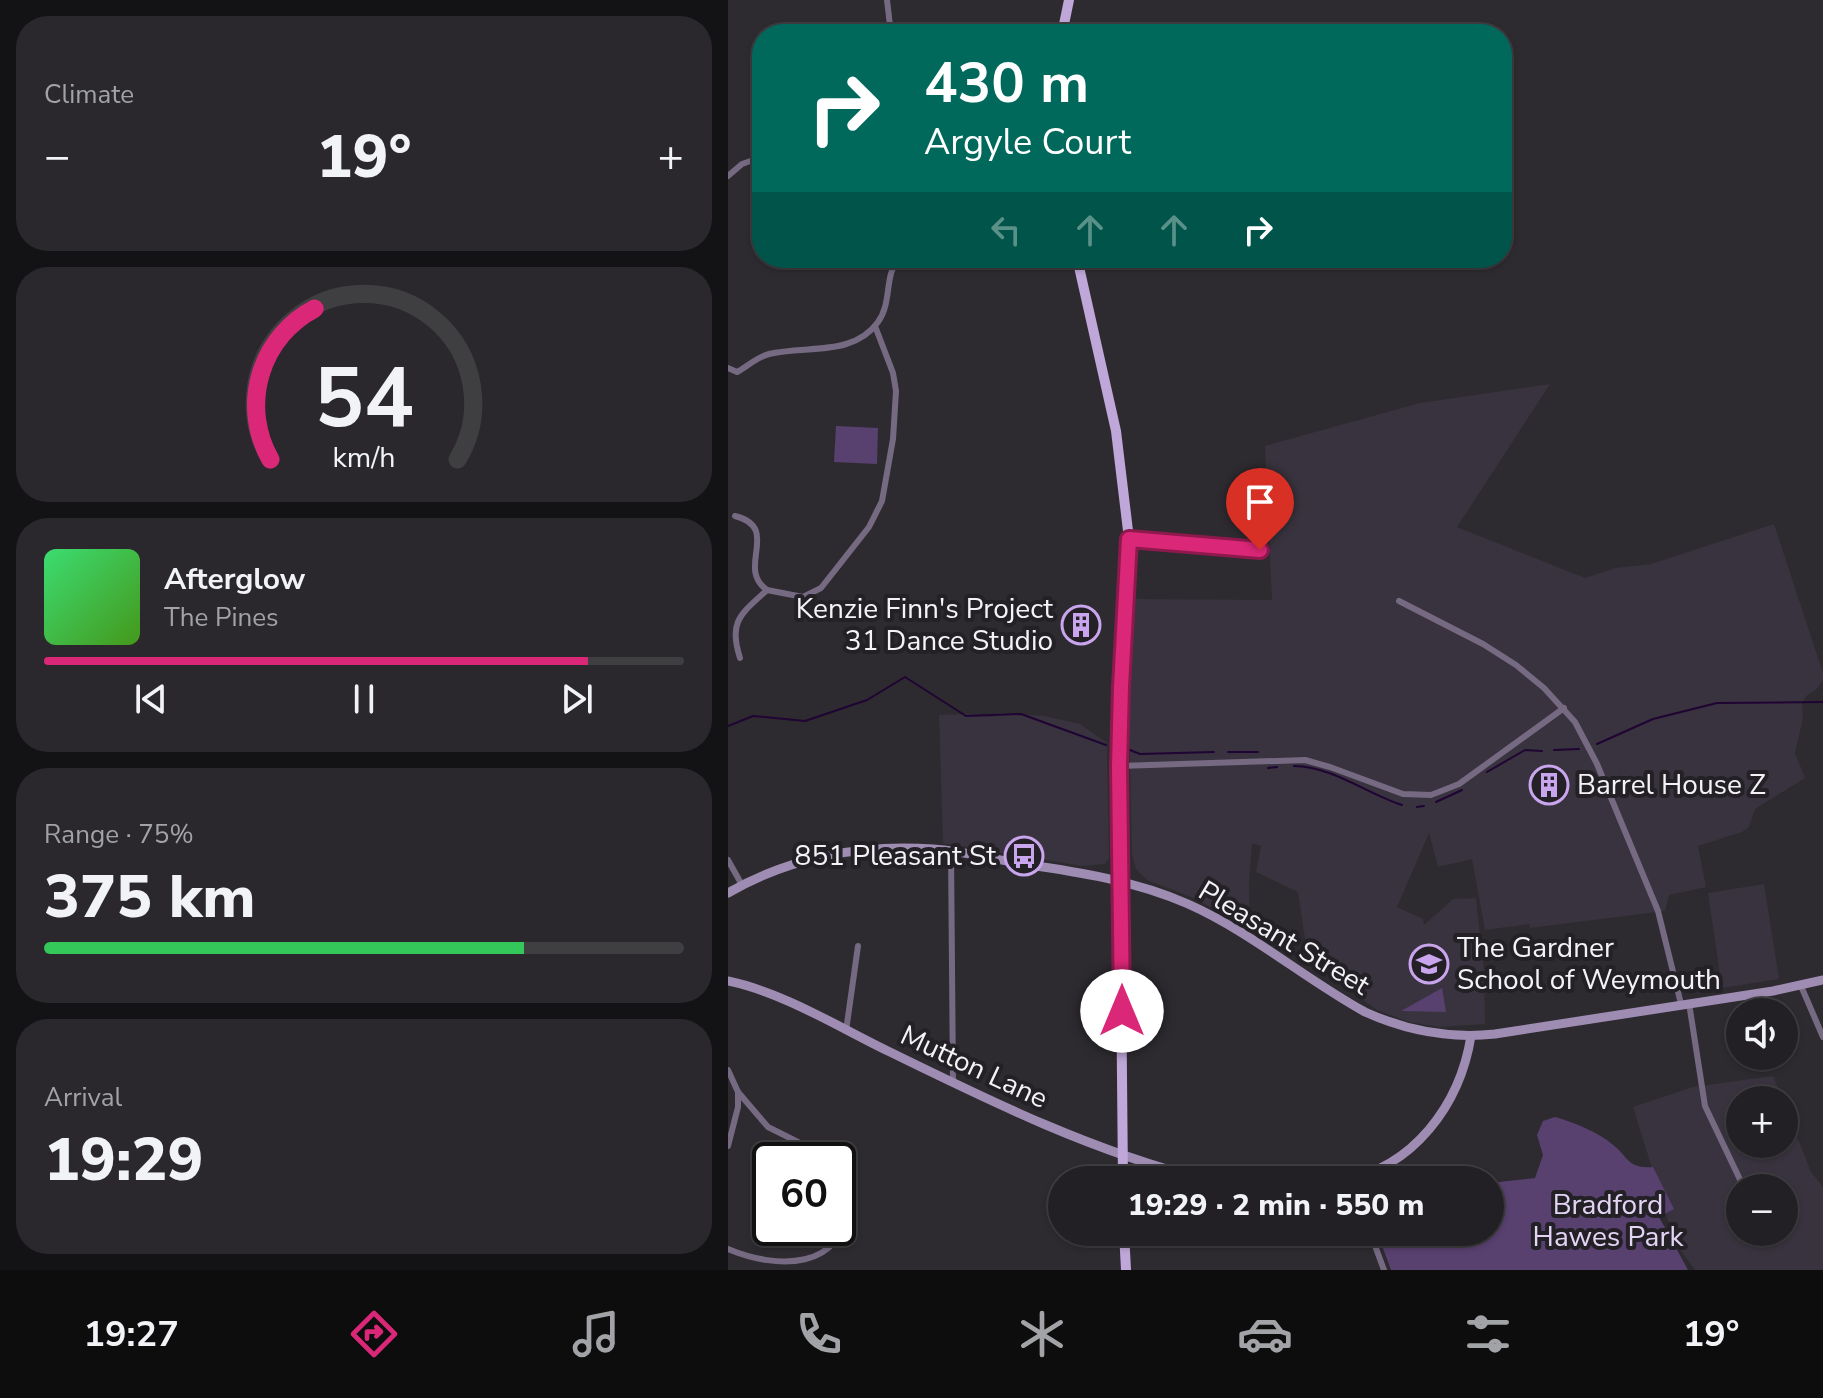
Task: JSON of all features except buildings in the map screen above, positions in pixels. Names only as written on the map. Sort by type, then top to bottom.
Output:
[{"type":"main road","points":[[1064,24],[1069,0]]},
{"type":"main road","points":[[1079,268],[1121,459],[1129,539],[1119,766],[1123,1166]]},
{"type":"main road","name":"Pleasant Street","points":[[728,893],[797,863],[852,851],[891,848],[951,851],[1121,882],[1166,895],[1201,911],[1350,1004],[1378,1018],[1418,1031],[1471,1036],[1801,986],[1823,980]]},
{"type":"main road","name":"Mutton Lane","points":[[728,981],[765,992],[1056,1131],[1158,1166]]},
{"type":"main road","points":[[1385,1166],[1397,1160],[1430,1129],[1464,1067],[1471,1036]]},
{"type":"main road","points":[[1125,1246],[1126,1270]]},
{"type":"street","points":[[887,0],[890,24]]},
{"type":"street","points":[[728,176],[742,164],[752,160]]},
{"type":"street","points":[[728,368],[733,372],[740,371],[767,354],[847,344],[863,337],[875,326],[885,309],[892,268]]},
{"type":"street","points":[[735,516],[746,519],[756,531],[756,580],[767,590],[803,597],[821,588],[869,527],[882,501],[893,439],[896,391],[893,373],[875,326]]},
{"type":"street","points":[[1129,539],[1260,550]]},
{"type":"street","points":[[740,658],[733,633],[737,621],[767,590]]},
{"type":"street","points":[[1399,601],[1483,644],[1516,665],[1564,708],[1589,746],[1658,911],[1685,1004],[1705,1106],[1737,1174]]},
{"type":"street","points":[[1119,766],[1305,760],[1403,794],[1431,795],[1459,784],[1564,708]]},
{"type":"street","points":[[951,851],[953,1083]]},
{"type":"street","points":[[728,860],[742,885]]},
{"type":"street","points":[[846,1031],[858,946]]},
{"type":"street","points":[[1801,986],[1823,1037]]},
{"type":"street","points":[[728,1070],[738,1092],[768,1127],[797,1142]]},
{"type":"street","points":[[728,1146],[738,1107],[738,1092]]},
{"type":"street","points":[[728,1249],[749,1260],[788,1269],[810,1266],[827,1256],[835,1246]]},
{"type":"street","points":[[1375,1246],[1384,1270]]},
{"type":"shaded area","points":[[1550,384],[1457,527],[1585,578],[1615,568],[1651,564],[1774,524],[1823,673],[1823,680],[1816,690],[1806,696],[1802,703],[1803,718],[1795,753],[1805,778],[1755,809],[1749,827],[1742,832],[1698,846],[1706,887],[1669,895],[1665,911],[1530,928],[1529,924],[1485,930],[1472,859],[1438,867],[1429,833],[1397,907],[1423,919],[1424,925],[1453,899],[1476,898],[1484,971],[1485,1024],[1439,1027],[1409,1022],[1377,1010],[1363,1000],[1359,992],[1308,959],[1298,892],[1256,872],[1261,846],[1252,843],[1250,929],[1196,899],[1147,880],[1136,869],[1132,855],[1128,674],[1135,599],[1272,600],[1265,446],[1420,403]]},
{"type":"shaded area","points":[[1000,713],[1044,716],[1080,724],[1107,743],[1109,858],[1105,864],[1082,866],[943,843],[939,715],[992,717]]},
{"type":"shaded area","points":[[1764,884],[1779,979],[1722,988],[1708,893]]},
{"type":"shaded area","points":[[1773,1076],[1777,1086],[1726,1086],[1726,1158],[1798,1158],[1798,1139],[1811,1172],[1823,1187],[1823,1270],[1695,1270],[1675,1243],[1633,1107],[1693,1087]]},
{"type":"green space","points":[[836,426],[878,428],[877,464],[834,462]]},
{"type":"green space","points":[[1442,988],[1446,1012],[1401,1011]]},
{"type":"green space","name":"Bradford Hawes Park","points":[[1555,1117],[1577,1125],[1600,1135],[1633,1164],[1653,1167],[1674,1209],[1659,1217],[1688,1270],[1391,1270],[1382,1246],[1504,1246],[1504,1181],[1535,1178],[1543,1155],[1537,1135],[1543,1121]]},
{"type":"waterway","points":[[728,726],[753,716],[805,721],[867,700],[905,677],[966,716],[1021,714],[1106,745]]},
{"type":"waterway","points":[[1597,744],[1653,719],[1717,703],[1823,702]]},
{"type":"waterway","points":[[1554,750],[1579,749]]},
{"type":"waterway","points":[[1130,750],[1140,754],[1214,752]]},
{"type":"waterway","points":[[1487,772],[1525,750],[1542,751]]},
{"type":"waterway","points":[[1228,752],[1258,752]]},
{"type":"waterway","points":[[1294,766],[1323,771],[1402,805]]},
{"type":"waterway","points":[[1268,768],[1277,767]]},
{"type":"waterway","points":[[1436,802],[1462,790]]},
{"type":"waterway","points":[[1417,807],[1424,806]]},
{"type":"place","name":"Kenzie Finn's Project 31 Dance Studio","points":[[1081,625]]},
{"type":"place","name":"Barrel House Z","points":[[1549,785]]},
{"type":"place","name":"851 Pleasant St","points":[[1024,856]]},
{"type":"place","name":"The Gardner School of Weymouth","points":[[1429,964]]},
{"type":"route","points":[[1122,1011],[1119,766],[1129,539],[1260,550]]}]
